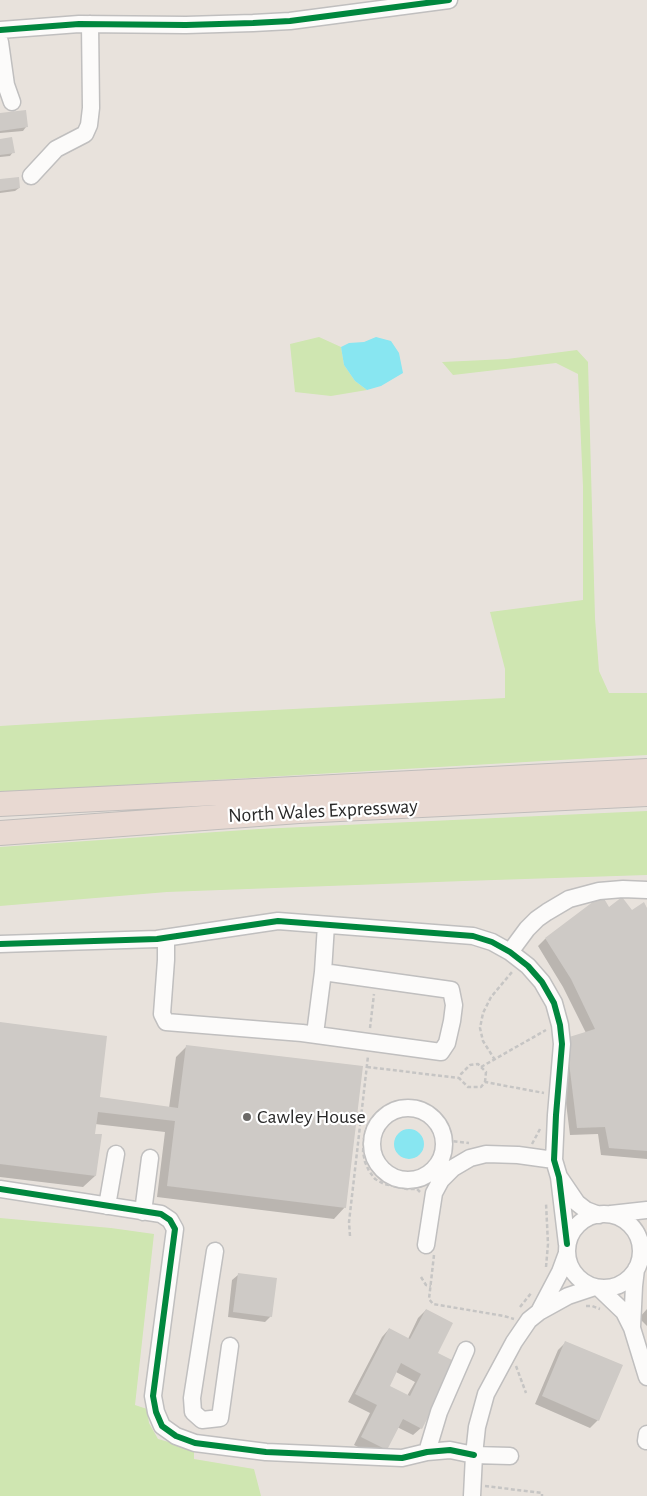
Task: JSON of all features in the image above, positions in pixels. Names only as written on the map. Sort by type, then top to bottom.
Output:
[{"type":"highway","name":"North Wales Expressway","points":[[0,804],[647,772]]},
{"type":"highway","name":"North Wales Expressway","points":[[0,833],[299,811],[647,794]]},
{"type":"street","points":[[0,30],[90,24],[186,25],[290,21],[449,0]]},
{"type":"street","points":[[31,176],[56,149],[84,134],[89,125],[91,108],[90,24]]},
{"type":"street","points":[[0,42],[6,85],[12,102]]},
{"type":"street","points":[[516,956],[527,929],[547,912],[570,899],[599,891],[647,890]]},
{"type":"street","points":[[0,944],[166,938],[278,921],[473,936],[492,942],[516,956],[542,982],[554,1003],[560,1025],[562,1044],[554,1160],[559,1177],[569,1264],[581,1281],[597,1287],[624,1312],[632,1328],[647,1378]]},
{"type":"street","points":[[315,1034],[326,925]]},
{"type":"street","points":[[166,938],[162,1014],[166,1022],[315,1034],[441,1052],[447,1043],[454,1005],[452,990],[322,972]]},
{"type":"street","points":[[418,1109],[428,1113],[442,1131],[444,1150],[438,1164],[427,1175],[420,1178],[409,1180],[387,1174],[379,1166],[374,1156],[373,1134],[378,1123],[386,1115],[396,1110],[418,1109]]},
{"type":"street","points":[[444,1142],[452,1151],[460,1156],[470,1151],[554,1160]]},
{"type":"street","points":[[431,1246],[434,1193],[441,1180],[470,1151]]},
{"type":"street","points":[[107,1206],[116,1154]]},
{"type":"street","points":[[143,1212],[150,1158]]},
{"type":"street","points":[[559,1177],[577,1203],[586,1210],[626,1221],[634,1229],[640,1243],[641,1263],[634,1286],[632,1328]]},
{"type":"street","points":[[420,1178],[441,1180]]},
{"type":"street","points":[[0,1189],[161,1214],[170,1220],[175,1229],[153,1396],[156,1412],[162,1426],[176,1436],[195,1443],[266,1452],[402,1458],[427,1452],[450,1450],[474,1455],[510,1456]]},
{"type":"street","points":[[539,1312],[560,1272],[573,1230],[576,1226],[588,1218],[605,1214],[647,1210]]},
{"type":"street","points":[[214,1251],[192,1398],[193,1412],[202,1420],[220,1418],[230,1346]]},
{"type":"street","points":[[472,1490],[477,1427],[486,1394],[514,1362],[514,1342],[519,1321],[568,1296],[597,1287],[613,1287],[622,1284],[641,1263]]},
{"type":"street","points":[[427,1452],[439,1412],[466,1350]]},
{"type":"path","points":[[495,1060],[483,1041],[480,1028],[483,1013],[516,956]]},
{"type":"path","points":[[350,1236],[349,1222],[375,980]]},
{"type":"path","points":[[481,1067],[552,1027]]},
{"type":"path","points":[[367,1068],[460,1078],[468,1087],[481,1087],[485,1082],[486,1072],[478,1064],[470,1065],[461,1074],[460,1078]]},
{"type":"path","points":[[485,1082],[558,1095]]},
{"type":"path","points":[[422,1195],[417,1189],[394,1187],[375,1179],[364,1162],[363,1142],[368,1124],[378,1112],[396,1103],[412,1101],[430,1107],[442,1117],[452,1141],[470,1151]]},
{"type":"path","points":[[529,1148],[542,1127]]},
{"type":"path","points":[[359,1141],[363,1142]]},
{"type":"path","points":[[546,1194],[548,1244],[546,1268]]},
{"type":"path","points":[[431,1246],[431,1286],[429,1299],[433,1304],[504,1316],[519,1321],[535,1289]]},
{"type":"path","points":[[421,1277],[426,1285],[431,1286]]},
{"type":"path","points":[[584,1306],[592,1306],[601,1310]]},
{"type":"path","points":[[512,1374],[514,1362]]},
{"type":"path","points":[[514,1362],[526,1393]]},
{"type":"path","points":[[472,1490],[542,1493],[542,1496]]},
{"type":"green space","points":[[319,337],[341,347],[344,365],[355,381],[367,390],[331,396],[295,392],[290,344]]},
{"type":"green space","points":[[577,350],[588,362],[595,618],[599,671],[609,693],[647,693],[647,755],[0,793],[0,726],[505,698],[505,669],[490,612],[583,600],[583,487],[578,374],[556,363],[453,375],[442,362],[507,359]]},
{"type":"green space","points":[[647,811],[647,875],[167,892],[0,906],[0,847],[259,829]]},
{"type":"green space","points":[[0,1218],[111,1228],[154,1234],[135,1405],[147,1409],[149,1423],[158,1439],[194,1449],[194,1459],[254,1469],[261,1496],[0,1496]]},
{"type":"water","points":[[376,337],[391,341],[399,353],[403,373],[381,386],[367,390],[355,381],[344,365],[341,347],[349,343],[364,342]]},
{"type":"water","points":[[409,1129],[415,1130],[423,1138],[423,1150],[415,1158],[409,1159],[403,1158],[395,1150],[394,1144],[395,1138],[403,1130]]},
{"type":"building","points":[[26,110],[28,127],[0,131],[0,113]]},
{"type":"building","points":[[12,137],[15,153],[0,155],[0,139]]},
{"type":"building","points":[[19,177],[20,188],[0,191],[0,179]]},
{"type":"building","points":[[602,895],[609,907],[622,897],[632,910],[644,902],[647,908],[647,1151],[609,1148],[605,1127],[577,1128],[566,1038],[595,1029],[571,979],[545,938]]},
{"type":"building","name":"Cawley House","points":[[0,1022],[107,1036],[100,1097],[178,1108],[186,1045],[363,1066],[346,1208],[167,1186],[175,1121],[98,1112],[95,1134],[102,1134],[96,1176],[0,1164]]},
{"type":"building","points":[[238,1273],[277,1278],[272,1317],[233,1312]]},
{"type":"building","points":[[426,1309],[453,1323],[438,1353],[456,1362],[422,1429],[403,1419],[387,1450],[361,1437],[377,1405],[355,1394],[389,1328],[410,1339]],"holes":[[[401,1363],[421,1374],[410,1396],[390,1386]]]},
{"type":"building","points":[[565,1341],[623,1365],[599,1421],[542,1396]]},
{"type":"cycle path","points":[[0,30],[79,24],[186,25],[290,21],[449,0]]},
{"type":"cycle path","points":[[0,944],[157,939],[278,921],[473,936],[492,942],[510,952],[528,966],[542,982],[554,1003],[560,1025],[562,1044],[554,1160],[559,1177],[567,1244]]},
{"type":"cycle path","points":[[0,1189],[161,1214],[170,1220],[175,1229],[153,1396],[156,1412],[162,1426],[176,1436],[195,1443],[266,1452],[402,1458],[427,1452],[450,1450],[474,1455]]},
{"type":"place","name":"Cawley House","points":[[247,1117]]}]
